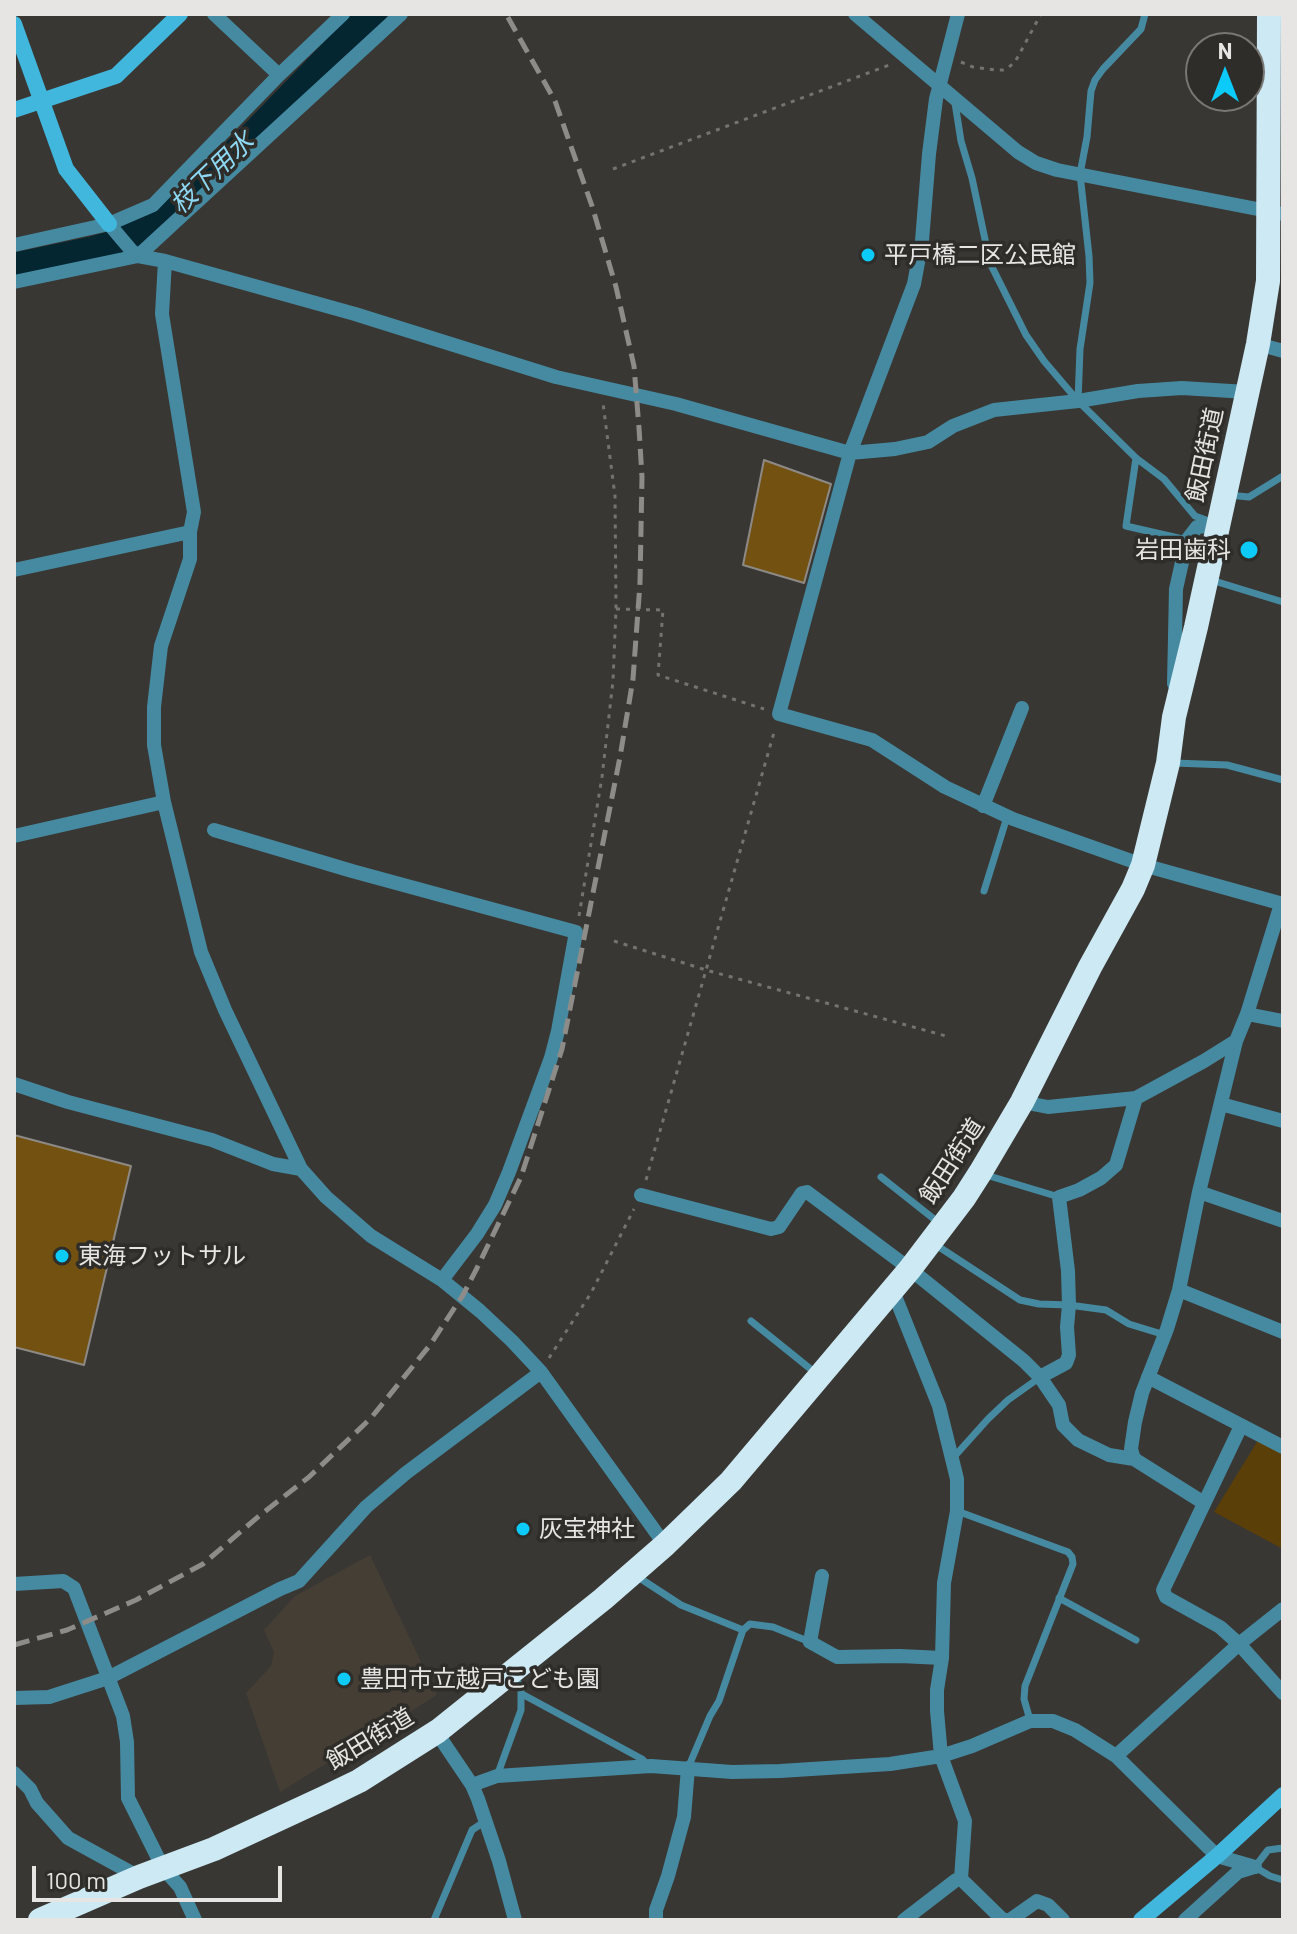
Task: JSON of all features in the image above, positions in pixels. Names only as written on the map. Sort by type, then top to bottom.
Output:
[{"type":"highway","name":"飯田街道","points":[[40,1920],[79,1907],[139,1877],[214,1849],[359,1781],[517,1683],[731,1481],[893,1291],[980,1173],[1022,1102],[1143,865],[1168,763],[1174,717],[1258,344],[1268,281],[1276,213],[1269,14]]},
{"type":"street","points":[[14,110],[116,76],[180,14]]},
{"type":"street","points":[[214,14],[279,75]]},
{"type":"street","points":[[14,245],[109,224],[153,205],[343,14]]},
{"type":"street","points":[[135,253],[401,14]]},
{"type":"street","points":[[855,14],[1018,152],[1036,163],[1057,170],[1276,213]]},
{"type":"street","points":[[958,14],[939,86],[929,154],[922,241],[914,284],[850,453],[779,714],[872,740],[945,787],[1007,817],[1143,865],[1282,899],[1236,1041],[1179,1290],[1142,1393],[1131,1449],[1134,1459]]},
{"type":"street","points":[[14,24],[66,169],[135,253]]},
{"type":"street","points":[[14,282],[135,253],[355,314],[556,377],[676,404],[850,453],[928,442],[953,426],[994,410],[1138,391],[1182,388],[1247,392]]},
{"type":"street","points":[[165,261],[162,314],[194,512],[190,559],[161,646],[154,707],[154,745],[164,802],[201,952],[225,1010],[301,1169],[326,1197],[371,1236],[442,1280],[480,1311],[541,1372],[665,1545]]},
{"type":"street","points":[[1258,344],[1283,351]]},
{"type":"street","points":[[1174,717],[1176,589],[1187,540],[1197,527],[1219,525]]},
{"type":"street","points":[[14,570],[190,532]]},
{"type":"street","points":[[983,806],[1022,708]]},
{"type":"street","points":[[14,836],[164,802]]},
{"type":"street","points":[[214,830],[576,932],[551,1058],[520,1145],[495,1205],[442,1280]]},
{"type":"street","points":[[1247,1014],[1283,1021]]},
{"type":"street","points":[[1022,1102],[1048,1107],[1136,1098],[1236,1041]]},
{"type":"street","points":[[14,1084],[68,1102],[212,1140],[273,1164],[301,1169]]},
{"type":"street","points":[[1040,1377],[1066,1363],[1069,1355],[1067,1260],[1059,1197],[1101,1178],[1116,1165],[1136,1098]]},
{"type":"street","points":[[1221,1104],[1283,1121]]},
{"type":"street","points":[[641,1195],[771,1229],[779,1227],[802,1193],[807,1192],[910,1269],[1024,1361],[1040,1377],[1059,1405],[1063,1425],[1078,1440],[1109,1455],[1134,1459],[1204,1503]]},
{"type":"street","points":[[1199,1192],[1283,1221]]},
{"type":"street","points":[[1179,1290],[1283,1332]]},
{"type":"street","points":[[893,1291],[939,1406],[957,1479],[957,1511],[944,1583],[937,1711],[941,1756],[965,1821],[961,1879],[1002,1919],[1008,1920],[1037,1901],[1048,1905],[1063,1920]]},
{"type":"street","points":[[14,1698],[49,1697],[108,1678],[299,1581],[366,1507],[406,1473],[541,1372]]},
{"type":"street","points":[[1148,1377],[1283,1447]]},
{"type":"street","points":[[1241,1426],[1163,1590],[1166,1597],[1220,1627],[1283,1693]]},
{"type":"street","points":[[822,1576],[810,1642],[837,1657],[942,1658]]},
{"type":"street","points":[[14,1584],[63,1581],[74,1588],[123,1716],[127,1742],[128,1798],[163,1868],[180,1887],[195,1920]]},
{"type":"street","points":[[1116,1756],[1239,1644],[1283,1609]]},
{"type":"street","points":[[472,1785],[497,1776],[649,1766],[732,1772],[890,1764],[941,1756],[1030,1721],[1053,1721],[1075,1730],[1116,1756],[1217,1856],[1255,1867]]},
{"type":"street","points":[[438,1731],[472,1785],[499,1861],[515,1920]]},
{"type":"street","points":[[656,1920],[656,1910],[684,1817],[688,1768]]},
{"type":"street","points":[[14,1773],[68,1838],[139,1877]]},
{"type":"street","points":[[1141,1920],[1283,1795]]},
{"type":"street","points":[[1185,1920],[1238,1872],[1255,1867]]},
{"type":"street","points":[[904,1920],[961,1879]]},
{"type":"lane","points":[[1078,401],[1080,349],[1090,283],[1080,174],[1091,91],[1103,69],[1141,29],[1145,14]]},
{"type":"lane","points":[[954,97],[961,141],[990,263],[1026,335],[1078,401],[1136,458],[1164,479],[1195,516],[1219,525]]},
{"type":"lane","points":[[1136,458],[1126,526],[1187,540]]},
{"type":"lane","points":[[1224,494],[1249,497],[1283,476]]},
{"type":"lane","points":[[1205,579],[1283,602]]},
{"type":"lane","points":[[1168,763],[1227,765],[1283,780]]},
{"type":"lane","points":[[984,891],[1007,817]]},
{"type":"lane","points":[[980,1173],[1059,1197]]},
{"type":"lane","points":[[881,1177],[937,1234],[1020,1300],[1106,1310],[1129,1324],[1165,1335]]},
{"type":"lane","points":[[751,1321],[819,1376]]},
{"type":"lane","points":[[953,1458],[1008,1400],[1040,1377]]},
{"type":"lane","points":[[957,1511],[1068,1552],[1072,1557],[1073,1564],[1025,1686],[1024,1699],[1030,1721]]},
{"type":"lane","points":[[632,1574],[681,1605],[743,1630]]},
{"type":"lane","points":[[1059,1598],[1136,1640]]},
{"type":"lane","points":[[688,1768],[719,1701],[743,1630],[750,1624],[773,1627],[810,1642]]},
{"type":"lane","points":[[517,1683],[649,1766]]},
{"type":"lane","points":[[497,1776],[521,1710],[517,1683]]},
{"type":"lane","points":[[434,1920],[472,1830],[486,1821]]},
{"type":"lane","points":[[1283,1848],[1268,1850],[1255,1867],[1283,1880]]},
{"type":"path","points":[[946,59],[973,67],[1003,70],[1015,62],[1041,14]]},
{"type":"path","points":[[613,169],[907,59]]},
{"type":"path","points":[[576,932],[602,777],[613,681],[615,496],[601,387]]},
{"type":"path","points":[[541,1372],[591,1293],[641,1195],[779,714],[658,675],[663,610],[616,609]]},
{"type":"path","points":[[614,941],[706,970],[946,1036]]},
{"type":"shaded area","points":[[1260,1437],[1283,1450],[1283,1549],[1214,1512]]},
{"type":"shaded area","name":"豊田市立越戸こども園","points":[[370,1555],[437,1695],[280,1792],[246,1693],[271,1666],[274,1652],[264,1630],[295,1596]]},
{"type":"building","points":[[764,460],[831,484],[804,583],[743,565]]},
{"type":"building","name":"東海フットサル","points":[[14,1135],[131,1166],[84,1365],[14,1347]]},
{"type":"waterway","name":"枝下用水","points":[[14,268],[116,245],[170,216],[252,138],[372,14]]},
{"type":"railway","points":[[14,1645],[67,1630],[136,1600],[203,1564],[309,1477],[371,1418],[430,1345],[477,1268],[521,1177],[562,1049],[633,679],[640,583],[642,477],[634,366],[616,287],[592,206],[555,101],[506,14]]},
{"type":"place","name":"平戸橋二区公民館","points":[[868,255]]},
{"type":"place","name":"岩田歯科","points":[[1249,550]]},
{"type":"place","name":"東海フットサル","points":[[62,1256]]},
{"type":"place","name":"灰宝神社","points":[[523,1529]]},
{"type":"place","name":"豊田市立越戸こども園","points":[[344,1679]]}]
